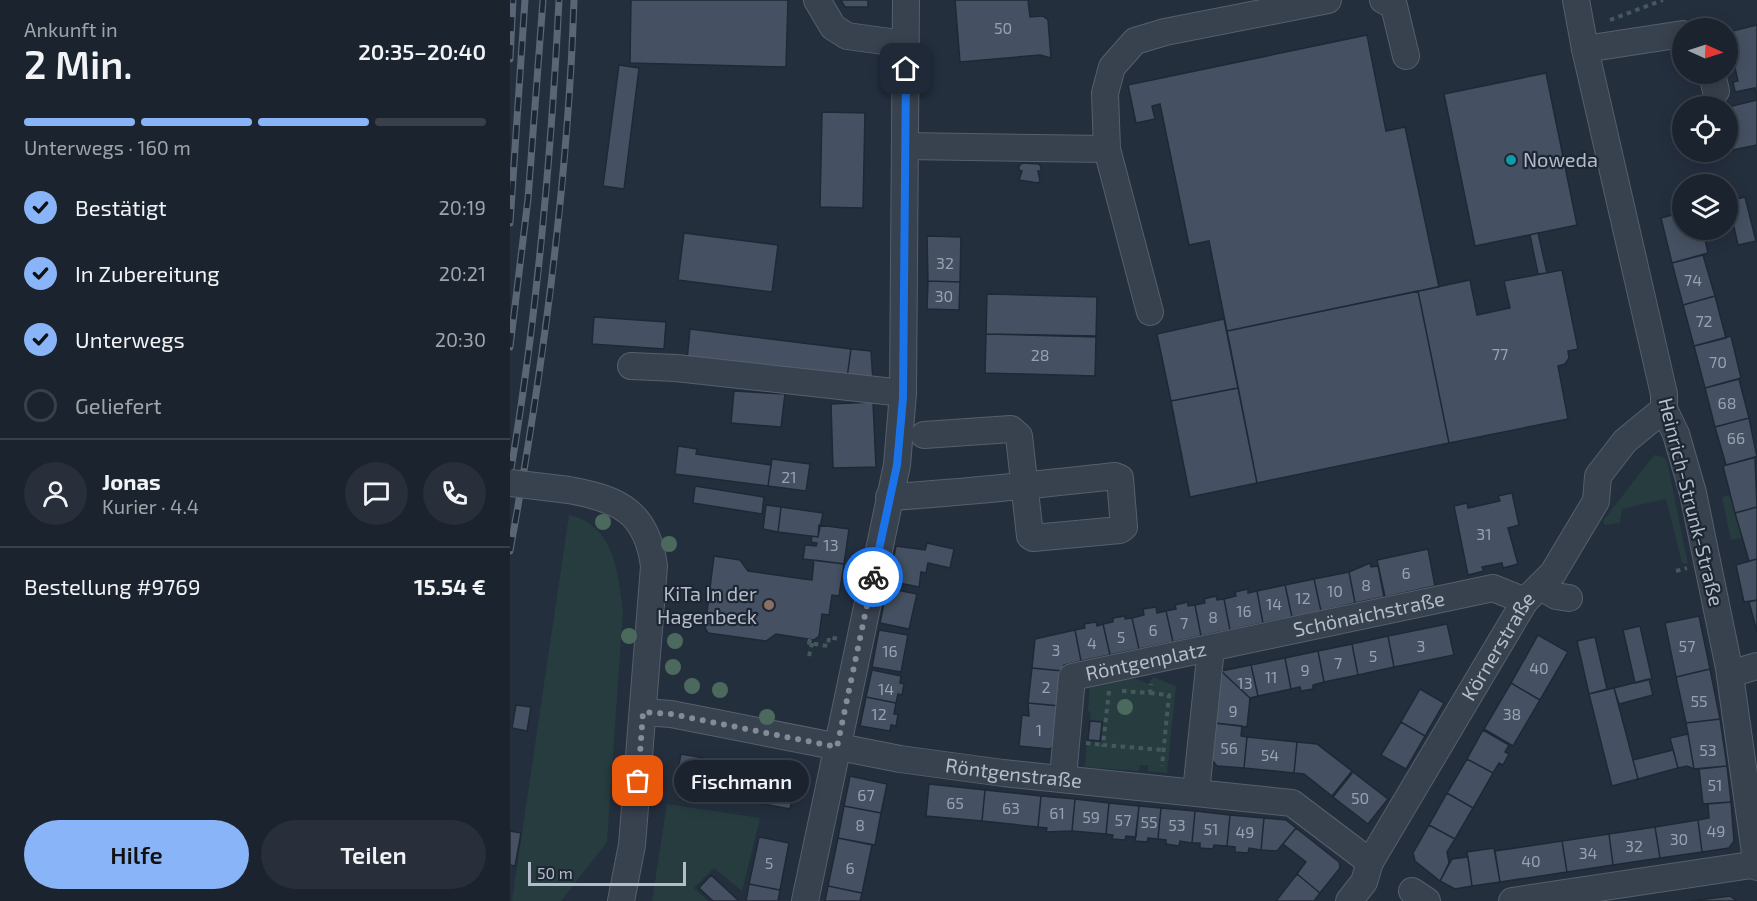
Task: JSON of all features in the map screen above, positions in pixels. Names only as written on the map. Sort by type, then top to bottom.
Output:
[{"type":"street","points":[[817,0],[833,27],[848,36],[905,44]]},
{"type":"street","points":[[805,901],[897,465],[903,393],[906,0]]},
{"type":"street","points":[[1150,312],[1107,149],[1105,93],[1112,67],[1135,41],[1165,32],[1328,0]]},
{"type":"street","points":[[1383,0],[1394,6],[1406,56]]},
{"type":"street","name":"Heinrich-Strunk-Straße","points":[[1576,0],[1585,49],[1664,394],[1664,409],[1676,434],[1693,493],[1730,674],[1756,852]]},
{"type":"street","points":[[1585,49],[1672,36]]},
{"type":"street","points":[[905,146],[1107,149]]},
{"type":"street","points":[[631,366],[676,368],[903,393]]},
{"type":"street","name":"Körnerstraße","points":[[1349,901],[1364,882],[1370,862],[1533,593],[1592,528],[1598,476],[1625,441],[1664,409]]},
{"type":"street","points":[[889,497],[1025,486],[1019,436],[1011,429],[924,435]]},
{"type":"street","points":[[510,483],[599,495],[625,508],[639,521],[651,545],[654,566],[632,845],[621,901]]},
{"type":"street","name":"Schönaichstraße","points":[[1211,648],[1493,588],[1569,598]]},
{"type":"street","name":"Röntgenplatz","points":[[1063,777],[1072,676],[1211,648],[1196,792]]},
{"type":"street","points":[[1730,674],[1757,666]]},
{"type":"street","name":"Röntgenstraße","points":[[643,712],[671,714],[837,747],[1003,773],[1063,777],[1292,803],[1370,862]]},
{"type":"street","points":[[1512,901],[1756,852]]},
{"type":"path","points":[[1604,21],[1663,0]]},
{"type":"path","points":[[809,656],[811,641],[828,646],[829,637],[834,638]]},
{"type":"path","points":[[1150,693],[1153,659]]},
{"type":"path","points":[[1159,788],[1169,695],[1109,690],[1103,745],[1163,750]]},
{"type":"green space","points":[[1654,455],[1664,457],[1667,461],[1688,564],[1682,563],[1666,499],[1622,509],[1620,523],[1605,525],[1603,521]]},
{"type":"green space","points":[[1731,495],[1742,538],[1731,540],[1722,497]]},
{"type":"green space","points":[[569,515],[584,520],[605,539],[616,566],[623,610],[607,842],[561,901],[512,901]]},
{"type":"green space","points":[[1153,677],[1176,686],[1167,773],[1148,771],[1148,765],[1140,765],[1139,771],[1085,767],[1087,741],[1101,742],[1103,722],[1090,720],[1091,712],[1088,711],[1090,681],[1137,679],[1148,684]]},
{"type":"green space","points":[[667,804],[760,818],[742,891],[714,868],[694,888],[708,901],[652,901]]},
{"type":"building","points":[[631,0],[788,0],[786,67],[630,63]]},
{"type":"building","points":[[841,0],[868,0],[868,7],[845,7]]},
{"type":"building","points":[[955,0],[1028,0],[1030,17],[1043,16],[1048,20],[1051,58],[1040,55],[960,62]]},
{"type":"building","points":[[1757,25],[1757,98],[1755,88],[1735,92],[1733,84],[1738,84],[1738,30]]},
{"type":"building","points":[[1367,35],[1386,131],[1405,127],[1439,287],[1227,331],[1209,241],[1189,245],[1160,104],[1152,106],[1155,119],[1136,123],[1128,85]]},
{"type":"building","points":[[619,65],[639,68],[624,189],[603,186]]},
{"type":"building","name":"Noweda","points":[[1546,73],[1577,225],[1475,246],[1444,94]]},
{"type":"building","points":[[1757,100],[1757,145],[1738,149],[1738,105]]},
{"type":"building","points":[[822,112],[865,113],[863,208],[820,207]]},
{"type":"building","points":[[1022,163],[1039,164],[1041,171],[1038,171],[1040,181],[1038,183],[1019,180],[1022,171],[1019,170],[1019,166]]},
{"type":"building","points":[[1745,197],[1756,241],[1738,245],[1737,240],[1738,199]]},
{"type":"building","points":[[1672,215],[1672,240],[1705,240],[1708,253],[1672,263],[1661,218]]},
{"type":"building","points":[[684,233],[778,245],[772,292],[678,280]]},
{"type":"building","points":[[1538,233],[1547,273],[1538,274],[1530,235]]},
{"type":"building","points":[[927,236],[961,237],[960,282],[928,281]]},
{"type":"building","points":[[1703,255],[1715,296],[1683,305],[1672,263]]},
{"type":"building","points":[[1562,270],[1578,349],[1568,351],[1569,358],[1565,364],[1558,366],[1568,419],[1449,443],[1418,291],[1470,280],[1477,315],[1510,308],[1504,281]]},
{"type":"building","points":[[928,281],[960,282],[959,310],[927,309]]},
{"type":"building","points":[[1418,291],[1449,443],[1257,483],[1227,331]]},
{"type":"building","points":[[987,294],[1097,297],[1096,336],[986,334]]},
{"type":"building","points":[[1715,296],[1726,338],[1694,346],[1683,305]]},
{"type":"building","points":[[594,317],[666,322],[664,349],[592,344]]},
{"type":"building","points":[[1224,319],[1238,388],[1171,401],[1157,334]]},
{"type":"building","points":[[690,329],[851,349],[847,378],[687,360]]},
{"type":"building","points":[[986,334],[1096,337],[1095,376],[985,373]]},
{"type":"building","points":[[1731,336],[1741,378],[1705,388],[1694,346]]},
{"type":"building","points":[[851,349],[871,351],[873,381],[847,378]]},
{"type":"building","points":[[1739,379],[1749,418],[1715,427],[1705,388]]},
{"type":"building","points":[[1238,388],[1257,483],[1190,497],[1171,401]]},
{"type":"building","points":[[734,391],[785,394],[781,427],[731,423]]},
{"type":"building","points":[[873,402],[876,467],[833,468],[831,404]]},
{"type":"building","points":[[1749,418],[1757,457],[1726,465],[1715,427]]},
{"type":"building","points":[[678,446],[697,449],[696,454],[771,465],[768,486],[675,474]]},
{"type":"building","points":[[1755,457],[1757,507],[1735,513],[1723,466]]},
{"type":"building","points":[[772,459],[810,464],[806,491],[768,486]]},
{"type":"building","points":[[695,486],[764,497],[762,514],[693,503]]},
{"type":"building","points":[[1512,493],[1519,525],[1508,528],[1518,564],[1503,568],[1502,563],[1482,567],[1484,571],[1468,575],[1454,506],[1467,503],[1468,508],[1500,501],[1498,496]]},
{"type":"building","points":[[766,505],[781,507],[778,532],[763,529]]},
{"type":"building","points":[[781,507],[823,513],[818,537],[778,532]]},
{"type":"building","points":[[1757,507],[1757,559],[1749,561],[1735,513]]},
{"type":"building","points":[[819,525],[849,529],[844,564],[803,559],[805,545],[816,546],[817,543],[811,542],[812,536],[818,537]]},
{"type":"building","points":[[927,543],[954,549],[950,568],[928,563],[926,573],[921,572],[919,587],[889,581],[896,546],[925,550]]},
{"type":"building","points":[[1428,549],[1435,586],[1385,597],[1377,560]]},
{"type":"building","name":"KiTa In der Hagenbeck","points":[[714,556],[740,560],[748,571],[812,580],[814,560],[844,564],[839,596],[832,595],[829,615],[822,614],[819,636],[814,640],[776,634],[766,641],[708,633],[705,628]]},
{"type":"building","points":[[1757,559],[1757,600],[1744,602],[1736,565]]},
{"type":"building","points":[[1370,563],[1371,567],[1378,566],[1384,597],[1355,603],[1349,572]]},
{"type":"building","points":[[1349,572],[1355,603],[1321,611],[1314,579]]},
{"type":"building","points":[[1314,579],[1321,611],[1292,617],[1285,585]]},
{"type":"building","points":[[1285,585],[1292,617],[1263,623],[1257,591]]},
{"type":"building","points":[[887,588],[917,594],[909,629],[880,623]]},
{"type":"building","points":[[1248,589],[1248,593],[1257,591],[1263,623],[1230,630],[1224,599],[1236,596],[1235,592]]},
{"type":"building","points":[[1216,596],[1217,600],[1224,599],[1230,630],[1201,636],[1195,605],[1205,603],[1204,599]]},
{"type":"building","points":[[1757,600],[1757,632],[1749,602]]},
{"type":"building","points":[[1188,602],[1188,606],[1195,605],[1201,636],[1173,642],[1166,611],[1176,609],[1175,605]]},
{"type":"building","points":[[1156,607],[1157,613],[1166,611],[1173,642],[1139,649],[1132,618],[1144,615],[1143,609]]},
{"type":"building","points":[[1125,616],[1125,619],[1132,618],[1139,649],[1110,655],[1103,624],[1113,622],[1113,618]]},
{"type":"building","points":[[1699,616],[1710,669],[1676,677],[1665,623]]},
{"type":"building","points":[[1096,622],[1097,626],[1103,624],[1110,655],[1081,661],[1075,630],[1085,628],[1084,624]]},
{"type":"building","points":[[1447,624],[1454,655],[1394,667],[1388,636]]},
{"type":"building","points":[[1640,626],[1652,679],[1635,683],[1623,630]]},
{"type":"building","points":[[879,630],[908,635],[901,672],[872,667]]},
{"type":"building","points":[[1075,630],[1081,661],[1064,665],[1063,671],[1032,668],[1035,639]]},
{"type":"building","points":[[1538,635],[1568,652],[1540,700],[1511,683]]},
{"type":"building","points":[[1388,636],[1394,667],[1358,675],[1352,644]]},
{"type":"building","points":[[1595,637],[1607,689],[1589,694],[1577,641]]},
{"type":"building","points":[[1352,644],[1358,675],[1324,682],[1318,651]]},
{"type":"building","points":[[1318,651],[1324,682],[1313,685],[1313,689],[1301,691],[1300,687],[1291,689],[1285,658]]},
{"type":"building","points":[[1285,658],[1291,689],[1258,696],[1251,665]]},
{"type":"building","points":[[1251,665],[1258,696],[1250,698],[1221,671]]},
{"type":"building","points":[[1032,668],[1063,671],[1060,706],[1028,703]]},
{"type":"building","points":[[1710,669],[1720,719],[1686,723],[1676,677]]},
{"type":"building","points":[[872,670],[901,676],[900,683],[904,684],[902,695],[898,694],[896,703],[866,697]]},
{"type":"building","points":[[1221,671],[1250,698],[1247,727],[1215,723]]},
{"type":"building","points":[[1649,679],[1653,695],[1619,704],[1614,688]]},
{"type":"building","points":[[1511,683],[1540,700],[1513,746],[1484,729]]},
{"type":"building","points":[[1614,688],[1638,779],[1612,786],[1589,694]]},
{"type":"building","points":[[1420,689],[1444,703],[1425,736],[1401,722]]},
{"type":"building","points":[[866,697],[896,703],[894,714],[898,714],[896,726],[891,725],[890,731],[860,726]]},
{"type":"building","points":[[1028,703],[1060,706],[1056,744],[1050,749],[1019,746],[1022,715],[1029,716]]},
{"type":"building","points":[[516,705],[531,707],[527,731],[512,728]]},
{"type":"building","points":[[1720,719],[1727,766],[1694,769],[1686,723]]},
{"type":"building","points":[[1090,721],[1102,722],[1100,741],[1088,740]]},
{"type":"building","points":[[1401,722],[1425,736],[1406,769],[1381,755]]},
{"type":"building","points":[[1215,723],[1242,726],[1241,736],[1247,737],[1244,768],[1217,766],[1212,760]]},
{"type":"building","points":[[1483,730],[1509,745],[1505,752],[1509,754],[1503,765],[1499,763],[1493,773],[1467,759]]},
{"type":"building","points":[[1688,734],[1694,769],[1687,766],[1678,768],[1670,738]]},
{"type":"building","points":[[1247,737],[1297,742],[1294,773],[1244,768]]},
{"type":"building","points":[[1297,742],[1317,744],[1352,771],[1332,796],[1304,774],[1294,773]]},
{"type":"building","points":[[1673,750],[1678,768],[1638,779],[1633,760]]},
{"type":"building","points":[[681,754],[721,761],[715,796],[674,788]]},
{"type":"building","points":[[1467,759],[1493,773],[1473,808],[1447,793]]},
{"type":"building","points":[[721,763],[752,769],[747,801],[715,795]]},
{"type":"building","points":[[1727,766],[1731,802],[1703,804],[1699,769]]},
{"type":"building","points":[[752,769],[796,777],[790,809],[747,801]]},
{"type":"building","points":[[1353,772],[1388,799],[1368,824],[1333,797]]},
{"type":"building","points":[[850,776],[887,784],[881,813],[844,806]]},
{"type":"building","points":[[929,784],[985,790],[982,821],[926,816]]},
{"type":"building","points":[[985,790],[1041,796],[1038,827],[982,821]]},
{"type":"building","points":[[1447,793],[1473,808],[1455,839],[1429,825]]},
{"type":"building","points":[[1041,796],[1075,799],[1072,831],[1046,832],[1047,828],[1038,827]]},
{"type":"building","points":[[1075,799],[1109,803],[1106,834],[1072,831]]},
{"type":"building","points":[[1731,802],[1734,841],[1729,848],[1702,852],[1698,820],[1709,818],[1708,804]]},
{"type":"building","points":[[1109,803],[1139,806],[1136,837],[1126,836],[1125,840],[1112,839],[1113,835],[1106,834]]},
{"type":"building","points":[[844,806],[881,813],[875,845],[838,838]]},
{"type":"building","points":[[1139,806],[1161,808],[1158,839],[1148,838],[1147,842],[1135,841]]},
{"type":"building","points":[[1161,808],[1195,811],[1192,843],[1180,841],[1179,846],[1166,844],[1166,840],[1158,839]]},
{"type":"building","points":[[1195,811],[1230,815],[1227,846],[1214,845],[1213,849],[1200,848],[1200,843],[1192,843]]},
{"type":"building","points":[[1230,815],[1264,818],[1261,850],[1249,848],[1248,853],[1235,852],[1235,847],[1227,846]]},
{"type":"building","points":[[1264,818],[1286,820],[1296,828],[1277,851],[1261,850]]},
{"type":"building","points":[[1698,820],[1702,852],[1660,858],[1655,827]]},
{"type":"building","points":[[1429,825],[1455,839],[1447,852],[1449,863],[1440,881],[1415,861],[1413,853]]},
{"type":"building","points":[[1655,827],[1660,858],[1613,865],[1609,834]]},
{"type":"building","points":[[1296,828],[1339,862],[1340,868],[1320,893],[1297,874],[1306,862],[1283,844]]},
{"type":"building","points":[[510,831],[521,833],[515,866],[510,865]]},
{"type":"building","points":[[1609,834],[1613,865],[1567,872],[1562,841]]},
{"type":"building","points":[[759,837],[789,843],[780,890],[749,884]]},
{"type":"building","points":[[838,838],[872,845],[862,893],[828,886]]},
{"type":"building","points":[[1562,841],[1567,872],[1500,882],[1495,851]]},
{"type":"building","points":[[1494,848],[1500,882],[1472,886],[1467,852]]},
{"type":"building","points":[[1468,857],[1472,886],[1455,889],[1440,881],[1452,859]]},
{"type":"building","points":[[1297,874],[1320,893],[1314,901],[1276,901]]},
{"type":"building","points":[[711,875],[739,901],[713,901],[699,888]]},
{"type":"building","points":[[749,884],[780,890],[778,901],[746,901]]},
{"type":"building","points":[[828,886],[862,893],[860,901],[825,901]]},
{"type":"building","points":[[1730,896],[1737,901],[1691,901]]},
{"type":"railway","points":[[510,59],[513,0]]},
{"type":"railway","points":[[510,223],[525,0]]},
{"type":"railway","points":[[510,347],[528,199],[543,0]]},
{"type":"railway","points":[[510,475],[528,357],[542,238],[559,0]]},
{"type":"railway","points":[[510,551],[533,414],[552,277],[566,139],[574,0]]},
{"type":"way so far","points":[[638,781],[643,712],[671,714],[837,747],[873,577]]},
{"type":"place","name":"Noweda","points":[[1511,160]]},
{"type":"place","name":"KiTa In der Hagenbeck","points":[[769,605]]},
{"type":"place","name":"Fischmann","points":[[638,781]]},
{"type":"route","points":[[873,577],[897,465],[903,398],[906,69]]}]
